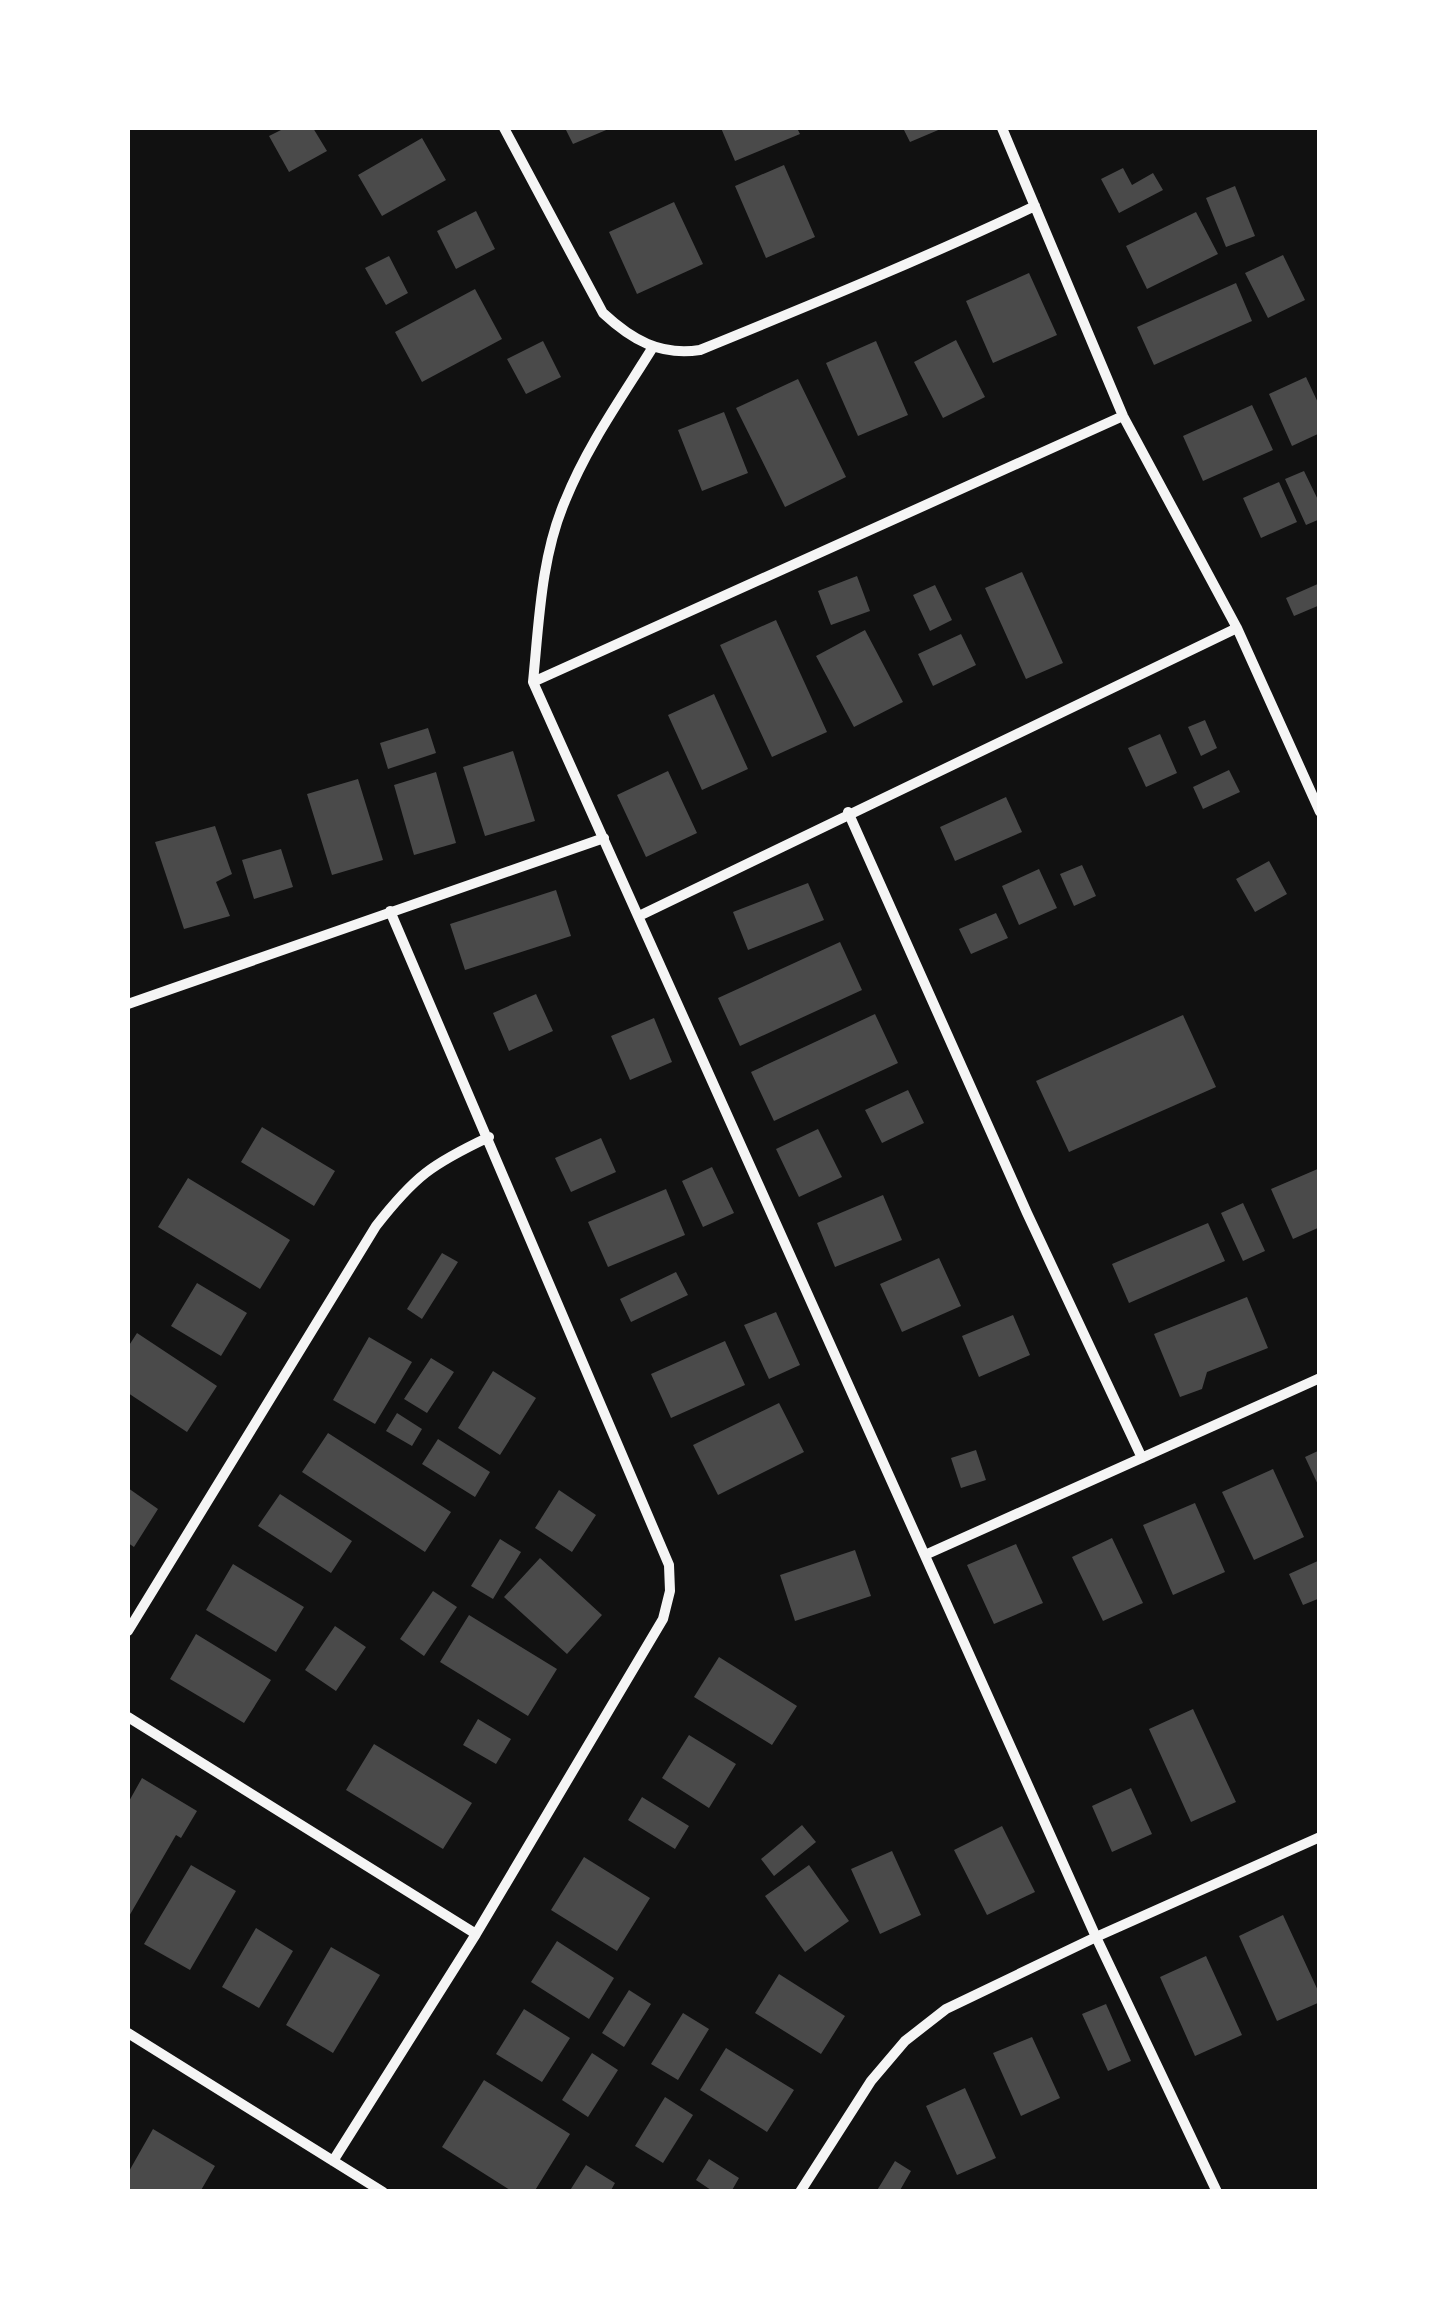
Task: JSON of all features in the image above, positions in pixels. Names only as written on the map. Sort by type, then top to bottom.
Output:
[{"type":"street","points":[[504,128],[603,313],[625,333],[652,348],[678,354],[700,350],[924,258],[1035,206]]},
{"type":"street","points":[[1002,128],[1123,416],[1237,628],[1320,812]]},
{"type":"street","points":[[652,348],[598,434],[564,502],[544,578],[533,682],[1096,1937],[1218,2192]]},
{"type":"street","points":[[533,682],[1123,416]]},
{"type":"street","points":[[639,916],[848,812],[1237,628]]},
{"type":"street","points":[[848,812],[1027,1213],[1142,1458]]},
{"type":"street","points":[[128,1004],[604,838]]},
{"type":"street","points":[[333,2161],[476,1934],[663,1618],[670,1591],[669,1566],[490,1138],[390,911]]},
{"type":"street","points":[[128,1631],[376,1226],[407,1186],[441,1160],[490,1138]]},
{"type":"street","points":[[925,1554],[1320,1378]]},
{"type":"street","points":[[128,1717],[476,1934]]},
{"type":"street","points":[[800,2192],[872,2081],[905,2040],[946,2009],[1320,1837]]},
{"type":"street","points":[[129,2037],[383,2192]]},
{"type":"building","points":[[285,128],[313,128],[327,151],[289,172],[269,136]]},
{"type":"building","points":[[565,128],[611,128],[573,144]]},
{"type":"building","points":[[721,128],[797,128],[800,134],[735,161]]},
{"type":"building","points":[[903,128],[943,128],[910,142]]},
{"type":"building","points":[[422,138],[446,180],[382,216],[358,175]]},
{"type":"building","points":[[784,165],[815,237],[766,258],[735,186]]},
{"type":"building","points":[[1123,168],[1132,185],[1153,173],[1163,190],[1119,213],[1101,179]]},
{"type":"building","points":[[1235,186],[1255,236],[1226,247],[1206,198]]},
{"type":"building","points":[[674,202],[703,264],[637,294],[609,232]]},
{"type":"building","points":[[476,211],[495,249],[456,269],[437,231]]},
{"type":"building","points":[[1196,212],[1218,254],[1147,289],[1126,246]]},
{"type":"building","points":[[1283,255],[1305,300],[1268,318],[1245,273]]},
{"type":"building","points":[[389,256],[408,293],[386,305],[365,268]]},
{"type":"building","points":[[1029,273],[1057,335],[993,363],[966,301]]},
{"type":"building","points":[[1236,283],[1252,321],[1154,365],[1137,327]]},
{"type":"building","points":[[475,289],[502,339],[422,382],[395,332]]},
{"type":"building","points":[[956,340],[985,397],[943,418],[914,362]]},
{"type":"building","points":[[543,341],[561,377],[526,394],[507,359]]},
{"type":"building","points":[[876,341],[908,415],[858,436],[826,363]]},
{"type":"building","points":[[1306,377],[1320,407],[1320,433],[1292,446],[1269,394]]},
{"type":"building","points":[[798,379],[846,477],[785,507],[736,408]]},
{"type":"building","points":[[1252,405],[1273,450],[1203,481],[1183,436]]},
{"type":"building","points":[[724,412],[748,473],[702,491],[678,430]]},
{"type":"building","points":[[1304,471],[1320,504],[1320,519],[1306,525],[1285,479]]},
{"type":"building","points":[[1279,482],[1297,522],[1261,538],[1243,498]]},
{"type":"building","points":[[1022,572],[1063,663],[1026,679],[985,588]]},
{"type":"building","points":[[857,576],[870,611],[831,625],[818,591]]},
{"type":"building","points":[[1320,583],[1320,605],[1294,616],[1286,598]]},
{"type":"building","points":[[935,585],[952,620],[930,631],[913,595]]},
{"type":"building","points":[[776,620],[827,732],[772,757],[720,645]]},
{"type":"building","points":[[865,630],[903,702],[854,727],[816,656]]},
{"type":"building","points":[[961,634],[976,665],[933,686],[918,654]]},
{"type":"building","points":[[714,694],[748,769],[702,790],[668,715]]},
{"type":"building","points":[[1205,720],[1217,748],[1201,756],[1188,727]]},
{"type":"building","points":[[428,728],[436,753],[388,769],[380,743]]},
{"type":"building","points":[[1160,734],[1177,773],[1146,787],[1128,748]]},
{"type":"building","points":[[513,751],[535,821],[485,836],[463,767]]},
{"type":"building","points":[[1229,770],[1240,792],[1203,809],[1193,787]]},
{"type":"building","points":[[668,771],[697,833],[646,857],[617,795]]},
{"type":"building","points":[[436,772],[456,843],[414,855],[394,785]]},
{"type":"building","points":[[358,779],[383,860],[332,875],[307,794]]},
{"type":"building","points":[[1006,797],[1022,832],[955,861],[940,827]]},
{"type":"building","points":[[215,826],[232,874],[216,882],[230,916],[184,929],[155,842]]},
{"type":"building","points":[[281,849],[293,887],[254,899],[242,860]]},
{"type":"building","points":[[1269,861],[1287,894],[1255,912],[1236,879]]},
{"type":"building","points":[[1082,865],[1096,896],[1074,906],[1060,874]]},
{"type":"building","points":[[1039,869],[1057,908],[1019,925],[1002,886]]},
{"type":"building","points":[[808,883],[824,920],[748,950],[733,912]]},
{"type":"building","points":[[556,890],[571,936],[465,970],[450,924]]},
{"type":"building","points":[[996,913],[1008,938],[971,954],[959,929]]},
{"type":"building","points":[[840,942],[862,990],[740,1046],[718,998]]},
{"type":"building","points":[[536,994],[553,1031],[509,1051],[493,1013]]},
{"type":"building","points":[[875,1014],[898,1063],[774,1121],[751,1072]]},
{"type":"building","points":[[1183,1015],[1216,1087],[1069,1152],[1036,1081]]},
{"type":"building","points":[[654,1018],[672,1062],[630,1080],[611,1036]]},
{"type":"building","points":[[908,1090],[924,1123],[882,1143],[865,1110]]},
{"type":"building","points":[[262,1127],[335,1171],[314,1206],[241,1162]]},
{"type":"building","points":[[818,1129],[842,1177],[799,1197],[776,1149]]},
{"type":"building","points":[[601,1138],[616,1172],[571,1192],[555,1158]]},
{"type":"building","points":[[712,1167],[734,1213],[703,1227],[682,1181]]},
{"type":"building","points":[[1320,1168],[1320,1227],[1293,1239],[1271,1189]]},
{"type":"building","points":[[188,1178],[290,1240],[260,1289],[158,1227]]},
{"type":"building","points":[[666,1189],[685,1235],[608,1267],[588,1222]]},
{"type":"building","points":[[883,1195],[902,1240],[835,1267],[817,1223]]},
{"type":"building","points":[[1243,1203],[1265,1251],[1243,1261],[1221,1213]]},
{"type":"building","points":[[1208,1223],[1225,1261],[1129,1303],[1112,1264]]},
{"type":"building","points":[[442,1253],[458,1262],[422,1319],[407,1309]]},
{"type":"building","points":[[939,1258],[961,1306],[902,1332],[880,1284]]},
{"type":"building","points":[[676,1272],[688,1295],[631,1322],[620,1299]]},
{"type":"building","points":[[197,1283],[247,1313],[221,1356],[171,1326]]},
{"type":"building","points":[[1247,1297],[1268,1348],[1207,1372],[1202,1389],[1180,1397],[1154,1334]]},
{"type":"building","points":[[776,1312],[800,1365],[769,1379],[744,1325]]},
{"type":"building","points":[[1013,1315],[1030,1355],[979,1377],[962,1336]]},
{"type":"building","points":[[137,1333],[217,1386],[187,1432],[128,1393],[128,1347]]},
{"type":"building","points":[[369,1337],[412,1362],[375,1424],[333,1400]]},
{"type":"building","points":[[725,1341],[745,1385],[671,1418],[651,1374]]},
{"type":"building","points":[[431,1358],[454,1372],[427,1413],[404,1399]]},
{"type":"building","points":[[493,1371],[536,1398],[500,1455],[458,1428]]},
{"type":"building","points":[[779,1403],[804,1452],[718,1495],[693,1445]]},
{"type":"building","points":[[397,1413],[422,1429],[412,1446],[386,1431]]},
{"type":"building","points":[[328,1433],[451,1512],[425,1552],[302,1472]]},
{"type":"building","points":[[438,1439],[490,1472],[475,1497],[422,1464]]},
{"type":"building","points":[[976,1450],[986,1480],[961,1488],[951,1458]]},
{"type":"building","points":[[1320,1450],[1320,1489],[1305,1457]]},
{"type":"building","points":[[1273,1469],[1304,1537],[1254,1560],[1222,1492]]},
{"type":"building","points":[[128,1488],[158,1509],[134,1547],[128,1543]]},
{"type":"building","points":[[559,1490],[596,1515],[572,1552],[535,1528]]},
{"type":"building","points":[[280,1494],[352,1541],[331,1573],[258,1526]]},
{"type":"building","points":[[1195,1503],[1225,1572],[1173,1595],[1143,1525]]},
{"type":"building","points":[[1112,1538],[1143,1603],[1103,1621],[1072,1557]]},
{"type":"building","points":[[500,1539],[521,1552],[493,1599],[471,1586]]},
{"type":"building","points":[[1016,1544],[1043,1603],[994,1624],[967,1565]]},
{"type":"building","points":[[855,1550],[871,1596],[795,1621],[780,1575]]},
{"type":"building","points":[[540,1558],[602,1615],[567,1654],[504,1597]]},
{"type":"building","points":[[1320,1560],[1320,1598],[1303,1605],[1289,1574]]},
{"type":"building","points":[[233,1564],[304,1607],[276,1652],[206,1610]]},
{"type":"building","points":[[433,1591],[457,1607],[424,1656],[400,1639]]},
{"type":"building","points":[[469,1615],[557,1669],[528,1716],[440,1662]]},
{"type":"building","points":[[335,1626],[366,1647],[336,1691],[305,1670]]},
{"type":"building","points":[[196,1634],[271,1680],[244,1723],[170,1679]]},
{"type":"building","points":[[719,1657],[797,1706],[772,1745],[694,1697]]},
{"type":"building","points":[[1193,1709],[1236,1802],[1191,1822],[1149,1729]]},
{"type":"building","points":[[478,1719],[511,1739],[496,1764],[463,1745]]},
{"type":"building","points":[[689,1735],[736,1764],[709,1808],[662,1778]]},
{"type":"building","points":[[374,1744],[472,1803],[443,1849],[346,1790]]},
{"type":"building","points":[[142,1778],[197,1811],[181,1838],[176,1835],[128,1918],[128,1803]]},
{"type":"building","points":[[1131,1788],[1152,1834],[1112,1852],[1092,1806]]},
{"type":"building","points":[[642,1797],[689,1826],[675,1849],[628,1820]]},
{"type":"building","points":[[802,1825],[816,1842],[774,1876],[761,1859]]},
{"type":"building","points":[[1002,1826],[1035,1892],[987,1915],[954,1850]]},
{"type":"building","points":[[892,1851],[921,1915],[880,1934],[851,1869]]},
{"type":"building","points":[[584,1857],[650,1898],[617,1951],[551,1910]]},
{"type":"building","points":[[191,1865],[236,1891],[190,1970],[144,1944]]},
{"type":"building","points":[[809,1865],[849,1921],[805,1952],[765,1896]]},
{"type":"building","points":[[1283,1915],[1320,2002],[1277,2021],[1239,1936]]},
{"type":"building","points":[[256,1928],[293,1951],[259,2008],[222,1987]]},
{"type":"building","points":[[557,1941],[614,1978],[589,2019],[531,1982]]},
{"type":"building","points":[[331,1947],[380,1975],[333,2053],[286,2025]]},
{"type":"building","points":[[1206,1956],[1242,2035],[1195,2056],[1160,1977]]},
{"type":"building","points":[[779,1974],[845,2016],[821,2054],[755,2013]]},
{"type":"building","points":[[629,1990],[651,2004],[624,2047],[602,2033]]},
{"type":"building","points":[[1106,2004],[1131,2061],[1108,2071],[1082,2014]]},
{"type":"building","points":[[524,2009],[570,2038],[542,2082],[496,2054]]},
{"type":"building","points":[[683,2013],[709,2029],[678,2080],[651,2064]]},
{"type":"building","points":[[1032,2037],[1060,2098],[1021,2116],[993,2053]]},
{"type":"building","points":[[726,2048],[794,2090],[767,2132],[700,2090]]},
{"type":"building","points":[[592,2053],[618,2070],[588,2117],[562,2100]]},
{"type":"building","points":[[484,2080],[570,2134],[534,2192],[513,2192],[442,2147]]},
{"type":"building","points":[[965,2088],[996,2158],[957,2175],[926,2106]]},
{"type":"building","points":[[665,2097],[693,2115],[663,2163],[635,2146]]},
{"type":"building","points":[[153,2129],[215,2166],[200,2192],[128,2191],[128,2173]]},
{"type":"building","points":[[709,2159],[739,2178],[731,2192],[714,2192],[696,2180]]},
{"type":"building","points":[[895,2161],[911,2171],[899,2192],[876,2192]]},
{"type":"building","points":[[586,2165],[615,2183],[610,2192],[569,2192]]}]
